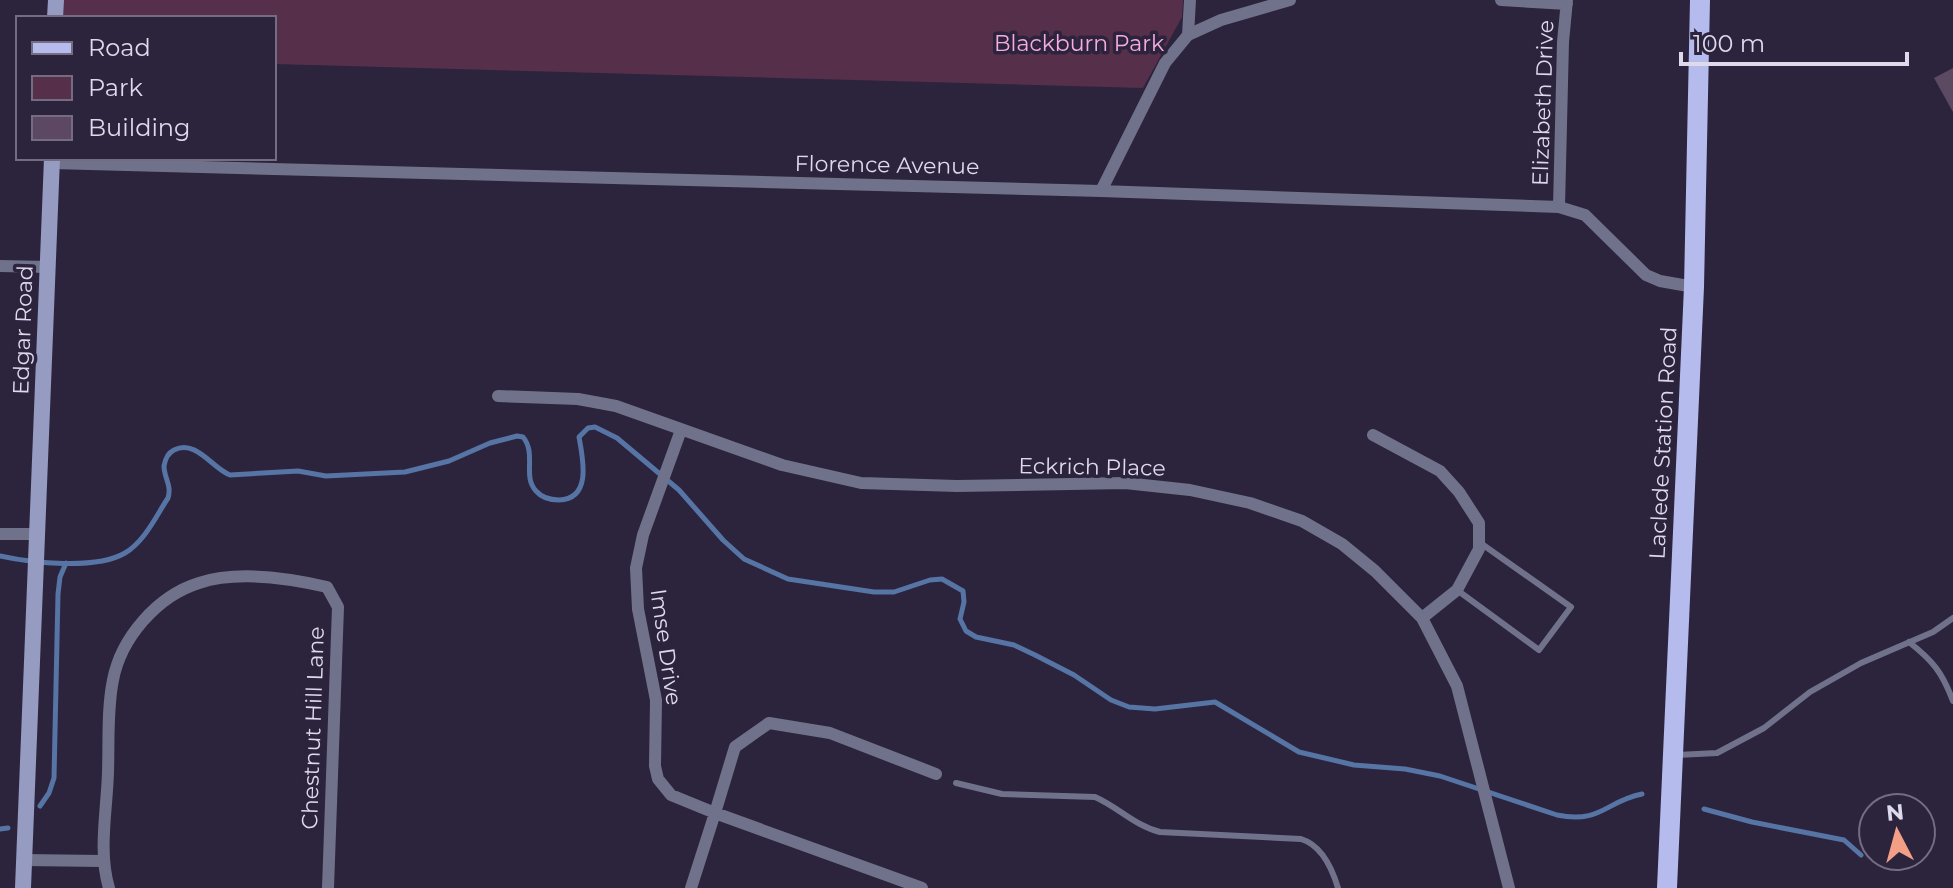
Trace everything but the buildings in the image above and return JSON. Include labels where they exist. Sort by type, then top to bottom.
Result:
[{"type":"main road","name":"Laclede Station Road","points":[[1667,888],[1694,287],[1700,0]]},
{"type":"street","points":[[1188,35],[1190,0]]},
{"type":"street","points":[[1101,191],[1165,63],[1188,35],[1221,20],[1290,0]]},
{"type":"street","points":[[1501,0],[1567,2]]},
{"type":"street","name":"Elizabeth Drive","points":[[1559,207],[1563,42],[1567,2]]},
{"type":"street","name":"Florence Avenue","points":[[52,161],[1559,207],[1585,215],[1646,275],[1660,281],[1694,287]]},
{"type":"street","name":"Edgar Road","points":[[23,888],[52,161]]},
{"type":"street","points":[[0,266],[48,267]]},
{"type":"street","name":"Eckrich Place","points":[[498,396],[578,399],[616,406],[782,465],[861,483],[943,486],[1125,483],[1190,490],[1250,503],[1302,521],[1342,544],[1375,571],[1422,618],[1457,686],[1509,888]]},
{"type":"street","name":"Imse Drive","points":[[681,430],[643,535],[636,568],[638,609],[656,700],[655,766],[658,779],[671,795],[922,888]]},
{"type":"street","points":[[1373,435],[1440,471],[1459,492],[1479,523],[1479,549],[1457,590],[1422,618]]},
{"type":"street","points":[[0,534],[37,534]]},
{"type":"street","name":"Chestnut Hill Lane","points":[[109,888],[102,861],[113,680],[123,651],[139,624],[178,593],[199,583],[261,577],[327,587],[338,607],[328,888]]},
{"type":"street","points":[[691,888],[735,747],[769,723],[830,733],[936,774]]},
{"type":"street","points":[[24,860],[102,861]]},
{"type":"lane","points":[[1457,590],[1539,650],[1571,607],[1479,542]]},
{"type":"lane","points":[[1673,755],[1717,753],[1764,728],[1810,692],[1848,670],[1933,632],[1953,618]]},
{"type":"lane","points":[[1909,642],[1928,657],[1943,675],[1953,701]]},
{"type":"lane","points":[[956,783],[1002,794],[1095,797],[1110,803],[1146,828],[1160,832],[1301,839],[1316,847],[1328,863],[1338,888]]},
{"type":"green space","name":"Blackburn Park","points":[[61,0],[1183,0],[1182,17],[1143,88],[276,64],[276,16],[61,16]]},
{"type":"waterway","points":[[0,556],[46,563],[81,563],[98,562],[125,553],[144,535],[168,498],[164,464],[170,453],[182,448],[197,451],[230,475],[298,471],[326,476],[405,472],[449,461],[490,443],[517,436],[523,437],[529,450],[532,485],[544,497],[559,500],[577,493],[581,485],[583,466],[579,437],[588,428],[595,427],[617,438],[679,490],[744,559],[788,579],[874,592],[894,592],[942,579],[963,591],[960,619],[966,631],[976,637],[1014,645],[1129,707],[1155,709],[1215,702],[1299,752],[1354,765],[1405,769],[1440,776],[1557,815],[1572,817],[1594,814],[1642,794]]},
{"type":"waterway","points":[[40,806],[54,778],[58,594],[66,563]]},
{"type":"waterway","points":[[1704,809],[1844,840],[1857,851]]},
{"type":"waterway","points":[[0,829],[8,828]]}]
